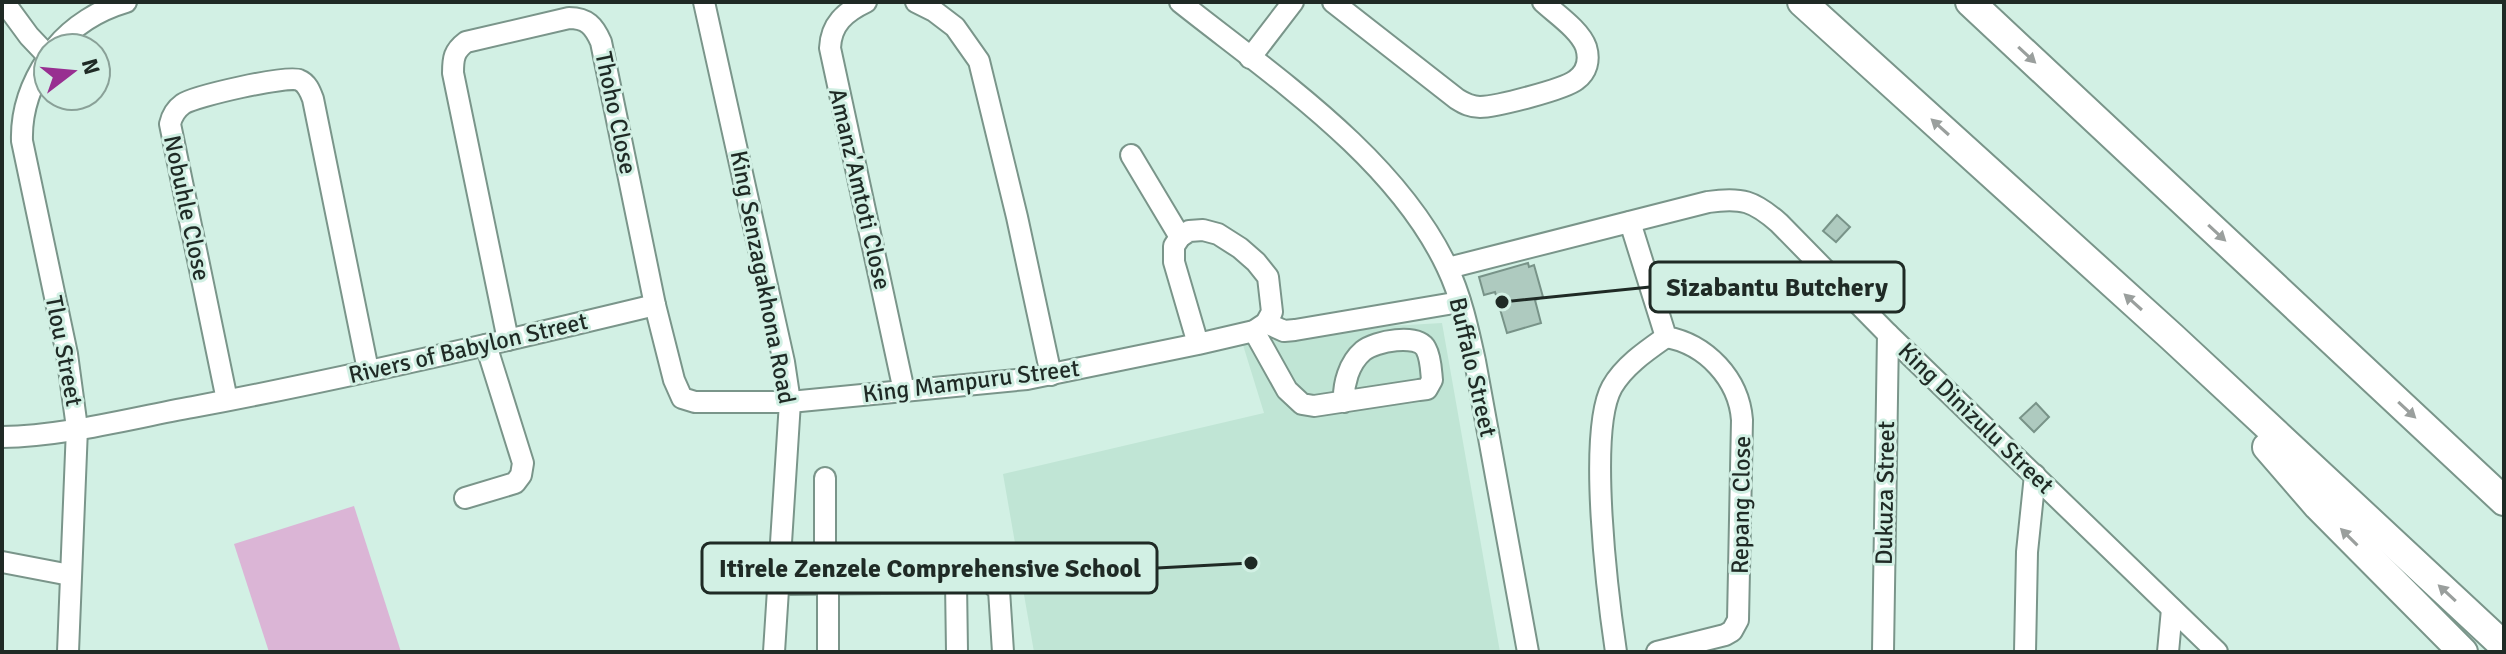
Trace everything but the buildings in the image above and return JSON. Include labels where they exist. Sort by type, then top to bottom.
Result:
[{"type":"highway","points":[[1802,2],[2172,337],[2504,646]]},
{"type":"highway","points":[[1970,2],[2504,501]]},
{"type":"highway","points":[[2172,337],[2318,506],[2463,652]]},
{"type":"street","points":[[4,2],[32,39]]},
{"type":"street","points":[[71,32],[126,2]]},
{"type":"street","name":"King Senzagakhona Road","points":[[704,2],[784,362],[790,402],[774,652]]},
{"type":"street","name":"Amanz'Amtoti Close","points":[[866,2],[844,14],[836,24],[831,34],[830,48],[904,391]]},
{"type":"street","points":[[916,2],[955,27],[979,61],[1051,375]]},
{"type":"street","name":"Buffalo Street","points":[[1180,2],[1344,135],[1375,166],[1421,222],[1448,268],[1475,361],[1528,652]]},
{"type":"street","points":[[1250,58],[1293,2]]},
{"type":"street","points":[[1333,2],[1457,99],[1468,106],[1480,107],[1494,106],[1568,85],[1587,66],[1585,44],[1543,2]]},
{"type":"street","name":"Thoho Close","points":[[508,340],[453,73],[453,58],[458,48],[479,37],[569,18],[580,18],[591,23],[597,32],[606,61],[655,305]]},
{"type":"street","name":"Nobuhle Close","points":[[227,400],[170,124],[172,114],[190,100],[281,79],[300,80],[308,86],[313,99],[368,370]]},
{"type":"street","name":"Tlou Street","points":[[32,88],[22,124],[22,141],[67,354],[77,428],[68,652]]},
{"type":"street","points":[[1131,155],[1180,237]]},
{"type":"street","name":"King Dinizulu Street","points":[[1448,268],[1708,202],[1749,201],[1779,223],[1888,334],[2217,652]]},
{"type":"street","points":[[1616,652],[1605,569],[1601,493],[1604,410],[1613,385],[1622,373],[1666,337],[1630,222]]},
{"type":"street","points":[[1198,344],[1174,262],[1174,246],[1189,231],[1203,230],[1218,234],[1256,262],[1268,277],[1272,312],[1260,327],[1287,390],[1302,404],[1314,406],[1344,402]]},
{"type":"street","name":"King Mampuru Street","points":[[790,402],[1051,375],[1198,344],[1260,327],[1295,330],[1460,302]]},
{"type":"street","points":[[655,305],[674,380],[682,398],[695,402],[790,402]]},
{"type":"street","name":"Rivers of Babylon Street","points":[[2,437],[77,428],[227,400],[486,345],[655,305]]},
{"type":"street","name":"Dukuza Street","points":[[1883,652],[1888,334]]},
{"type":"street","name":"Repang Close","points":[[1657,652],[1725,635],[1736,625],[1740,611],[1742,420],[1739,396],[1732,383],[1700,350],[1681,340],[1666,337]]},
{"type":"street","points":[[465,498],[515,483],[521,475],[523,463],[486,345]]},
{"type":"street","points":[[2025,652],[2027,552],[2035,475]]},
{"type":"street","points":[[825,478],[825,555]]},
{"type":"street","points":[[781,555],[993,560]]},
{"type":"street","points":[[2,562],[70,575]]},
{"type":"street","points":[[956,582],[957,652]]},
{"type":"street","points":[[779,584],[989,582],[999,590],[1003,652]]},
{"type":"street","points":[[828,583],[828,652]]},
{"type":"street","points":[[2168,652],[2172,609]]},
{"type":"shaded area","points":[[1442,323],[1500,652],[1034,652],[1003,474],[1264,413],[1243,345],[1338,329]]},
{"type":"shaded area","points":[[354,506],[401,652],[269,652],[234,544]]},
{"type":"place","name":"Sizabantu Butchery","points":[[1502,302]]},
{"type":"place","name":"Itirele Zenzele Comprehensive School","points":[[1251,563]]}]
